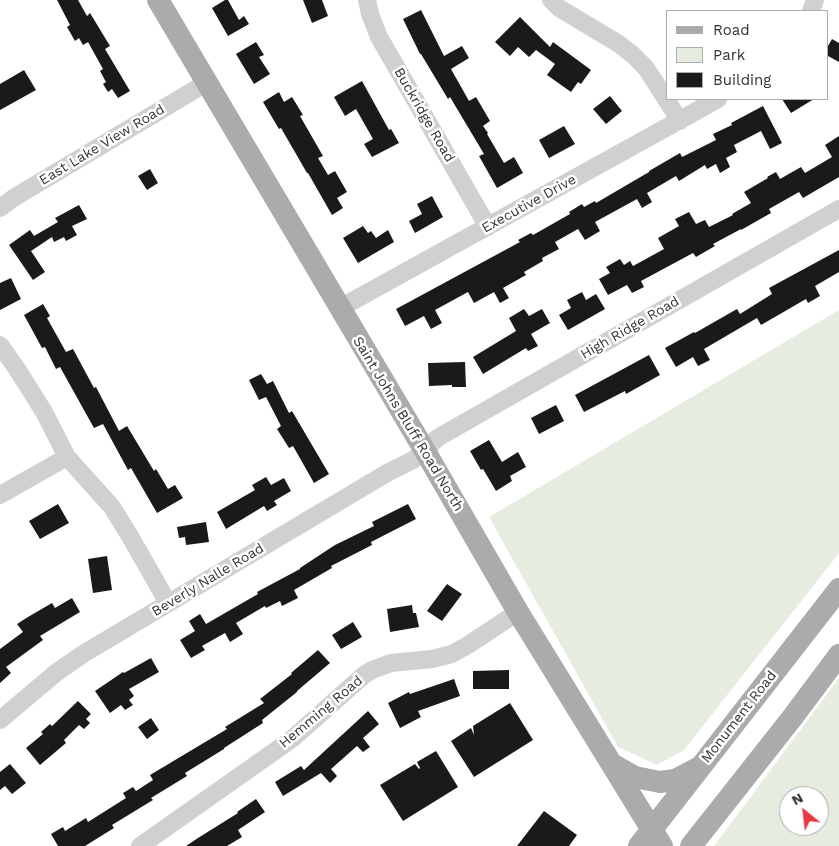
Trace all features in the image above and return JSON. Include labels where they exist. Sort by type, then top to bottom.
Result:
[{"type":"main road","name":"Saint Johns Bluff Road North","points":[[158,0],[518,612],[611,763],[651,841]]},
{"type":"main road","name":"Monument Road","points":[[651,841],[701,767],[839,588]]},
{"type":"main road","points":[[691,846],[839,655]]},
{"type":"main road","points":[[611,763],[635,777],[660,782],[675,780],[701,767]]},
{"type":"street","name":"Buckridge Road","points":[[367,0],[379,37],[488,227]]},
{"type":"street","points":[[551,0],[559,8],[619,44],[633,55],[646,68],[666,99]]},
{"type":"street","name":"East Lake View Road","points":[[0,208],[15,197],[206,83]]},
{"type":"street","points":[[667,100],[680,121]]},
{"type":"street","name":"Executive Drive","points":[[340,308],[716,100]]},
{"type":"street","name":"High Ridge Road","points":[[424,451],[439,437],[839,209]]},
{"type":"street","points":[[0,346],[44,412],[67,457],[112,507],[168,603]]},
{"type":"street","name":"Beverly Nalle Road","points":[[0,720],[57,672],[83,654],[413,460],[424,451]]},
{"type":"street","points":[[0,495],[67,457]]},
{"type":"street","name":"Hemming Road","points":[[140,846],[292,739],[372,670],[391,663],[432,659],[452,654],[518,612]]},
{"type":"green space","points":[[839,310],[839,553],[684,750],[657,765],[618,747],[489,517]]},
{"type":"green space","points":[[839,678],[839,846],[714,846]]},
{"type":"building","points":[[57,0],[78,0],[87,16],[90,13],[110,46],[105,49],[130,91],[118,98],[112,89],[108,92],[103,84],[106,82],[100,71],[103,69],[88,42],[83,45],[79,38],[75,41],[67,27],[70,25]]},
{"type":"building","points":[[228,0],[239,20],[244,16],[249,24],[228,36],[212,8]]},
{"type":"building","points":[[303,0],[322,0],[328,16],[312,23]]},
{"type":"building","points":[[421,10],[444,56],[462,46],[469,58],[451,69],[469,101],[476,97],[490,121],[483,126],[504,163],[514,157],[523,173],[497,188],[479,156],[484,154],[450,97],[448,99],[420,54],[403,19]]},
{"type":"building","points":[[520,17],[550,47],[553,42],[591,70],[581,84],[578,82],[571,92],[547,75],[555,64],[536,50],[529,57],[518,47],[510,56],[495,42]]},
{"type":"building","points":[[832,39],[839,43],[839,62],[829,57],[829,44]]},
{"type":"building","points":[[256,42],[264,55],[259,57],[270,74],[254,84],[236,54]]},
{"type":"building","points":[[24,70],[36,90],[0,110],[0,84]]},
{"type":"building","points":[[362,81],[389,130],[391,129],[399,143],[372,157],[364,144],[373,139],[356,109],[345,116],[334,97]]},
{"type":"building","points":[[279,92],[284,102],[292,97],[303,115],[300,116],[323,156],[318,158],[328,175],[335,171],[347,192],[337,198],[343,208],[332,215],[281,128],[279,129],[263,102]]},
{"type":"building","points":[[610,96],[622,111],[606,124],[593,109]]},
{"type":"building","points":[[783,100],[812,100],[791,113]]},
{"type":"building","points":[[763,106],[782,143],[770,149],[761,131],[734,145],[737,152],[726,158],[730,167],[720,173],[716,164],[707,169],[705,165],[679,181],[676,176],[647,193],[652,202],[642,208],[637,199],[595,222],[600,231],[585,240],[578,229],[555,242],[559,249],[542,258],[543,261],[524,272],[526,275],[503,288],[509,298],[500,303],[494,292],[474,303],[468,292],[435,310],[442,323],[431,329],[424,316],[405,326],[396,309],[520,242],[518,240],[531,233],[533,235],[570,214],[569,212],[582,204],[584,207],[595,201],[596,203],[680,153],[682,157],[716,140],[713,134]]},
{"type":"building","points":[[564,126],[575,144],[549,158],[539,140]]},
{"type":"building","points":[[839,136],[839,177],[803,198],[799,192],[769,209],[771,213],[713,244],[715,246],[696,257],[693,253],[641,281],[644,287],[632,293],[627,285],[608,295],[599,279],[610,273],[606,267],[620,259],[624,265],[630,261],[633,266],[664,249],[658,238],[679,226],[675,219],[689,212],[696,224],[705,220],[709,227],[733,215],[751,203],[744,192],[767,177],[776,172],[780,179],[801,167],[805,173],[832,157],[825,145]]},
{"type":"building","points":[[150,169],[158,183],[147,190],[138,176]]},
{"type":"building","points":[[432,196],[443,217],[415,233],[409,221],[422,214],[417,204]]},
{"type":"building","points":[[79,205],[87,219],[72,226],[77,235],[66,241],[64,237],[54,242],[52,237],[31,251],[45,272],[33,280],[9,245],[30,230],[34,236],[58,222],[55,218]]},
{"type":"building","points":[[363,226],[368,233],[371,231],[376,238],[388,230],[394,242],[358,263],[343,238]]},
{"type":"building","points":[[839,250],[839,272],[815,286],[820,296],[808,303],[806,299],[761,325],[757,318],[704,349],[710,360],[698,366],[693,357],[676,367],[665,348],[737,309],[740,314],[772,294],[769,288]]},
{"type":"building","points":[[11,278],[21,299],[0,310],[0,283]]},
{"type":"building","points":[[582,292],[586,300],[596,294],[605,309],[568,330],[559,315],[571,308],[567,300]]},
{"type":"building","points":[[43,304],[50,316],[47,318],[66,352],[73,349],[119,431],[127,426],[154,471],[156,469],[168,489],[175,485],[183,498],[157,513],[131,468],[128,470],[103,424],[94,428],[60,367],[56,369],[45,347],[42,348],[24,315]]},
{"type":"building","points":[[524,309],[529,316],[542,309],[550,323],[531,334],[538,346],[528,351],[526,348],[483,374],[473,357],[516,331],[509,318]]},
{"type":"building","points":[[649,355],[660,375],[626,394],[625,391],[584,412],[575,395]]},
{"type":"building","points":[[465,362],[466,387],[452,387],[452,385],[429,386],[428,363]]},
{"type":"building","points":[[261,374],[267,384],[273,381],[289,413],[292,411],[329,474],[314,483],[293,446],[289,448],[277,429],[281,426],[266,397],[259,400],[249,380]]},
{"type":"building","points":[[556,405],[564,421],[539,434],[531,418]]},
{"type":"building","points":[[489,440],[502,462],[518,452],[526,467],[510,476],[512,481],[496,491],[470,451]]},
{"type":"building","points":[[266,477],[271,485],[284,478],[291,491],[274,501],[277,505],[267,511],[264,506],[226,529],[217,512],[255,490],[252,485]]},
{"type":"building","points":[[58,504],[69,523],[40,539],[29,521]]},
{"type":"building","points":[[408,504],[416,519],[371,542],[372,545],[331,566],[332,568],[294,590],[298,598],[282,606],[280,601],[266,608],[265,606],[236,623],[243,634],[230,642],[225,633],[202,646],[205,650],[191,658],[180,640],[195,631],[189,621],[200,614],[206,624],[258,594],[257,592],[300,569],[335,545],[374,526],[372,522]]},
{"type":"building","points":[[206,522],[209,542],[186,545],[185,537],[179,538],[177,527]]},
{"type":"building","points":[[107,556],[112,590],[93,593],[88,559]]},
{"type":"building","points":[[447,584],[462,594],[442,621],[427,611]]},
{"type":"building","points":[[72,598],[80,612],[40,636],[43,640],[6,667],[11,673],[0,683],[0,649],[23,632],[17,624],[52,603],[55,608]]},
{"type":"building","points":[[412,605],[419,627],[390,632],[387,609]]},
{"type":"building","points":[[353,622],[362,637],[341,649],[332,635]]},
{"type":"building","points":[[318,650],[330,663],[262,720],[263,723],[185,773],[187,776],[151,798],[153,800],[112,825],[114,828],[85,846],[58,846],[51,834],[63,827],[65,831],[86,818],[88,822],[126,798],[123,793],[133,787],[136,791],[153,780],[150,775],[227,729],[225,727],[264,703],[260,699],[292,674]]},
{"type":"building","points":[[151,658],[159,672],[129,689],[134,696],[129,700],[133,705],[125,710],[121,705],[110,713],[95,691],[123,672]]},
{"type":"building","points":[[509,670],[509,689],[473,689],[473,671]]},
{"type":"building","points":[[454,679],[460,696],[418,711],[421,717],[400,728],[388,703],[409,692],[410,694]]},
{"type":"building","points":[[78,701],[91,714],[86,719],[90,723],[84,729],[79,725],[64,740],[66,743],[40,765],[26,748],[43,734],[41,732],[50,724],[52,726]]},
{"type":"building","points":[[510,703],[533,740],[474,777],[451,741],[471,728],[474,735],[473,726]]},
{"type":"building","points":[[368,711],[379,724],[363,738],[370,747],[363,752],[357,746],[331,769],[337,776],[330,783],[321,773],[283,796],[275,782],[301,766],[304,770]]},
{"type":"building","points":[[151,718],[159,730],[147,739],[138,727]]},
{"type":"building","points":[[436,751],[458,787],[403,821],[380,785],[415,764],[419,769],[417,762]]},
{"type":"building","points":[[10,764],[26,783],[12,794],[5,786],[0,790],[0,772]]},
{"type":"building","points":[[256,799],[265,812],[238,830],[242,837],[227,846],[186,846],[238,813]]},
{"type":"building","points":[[544,811],[577,835],[569,846],[517,846]]}]
